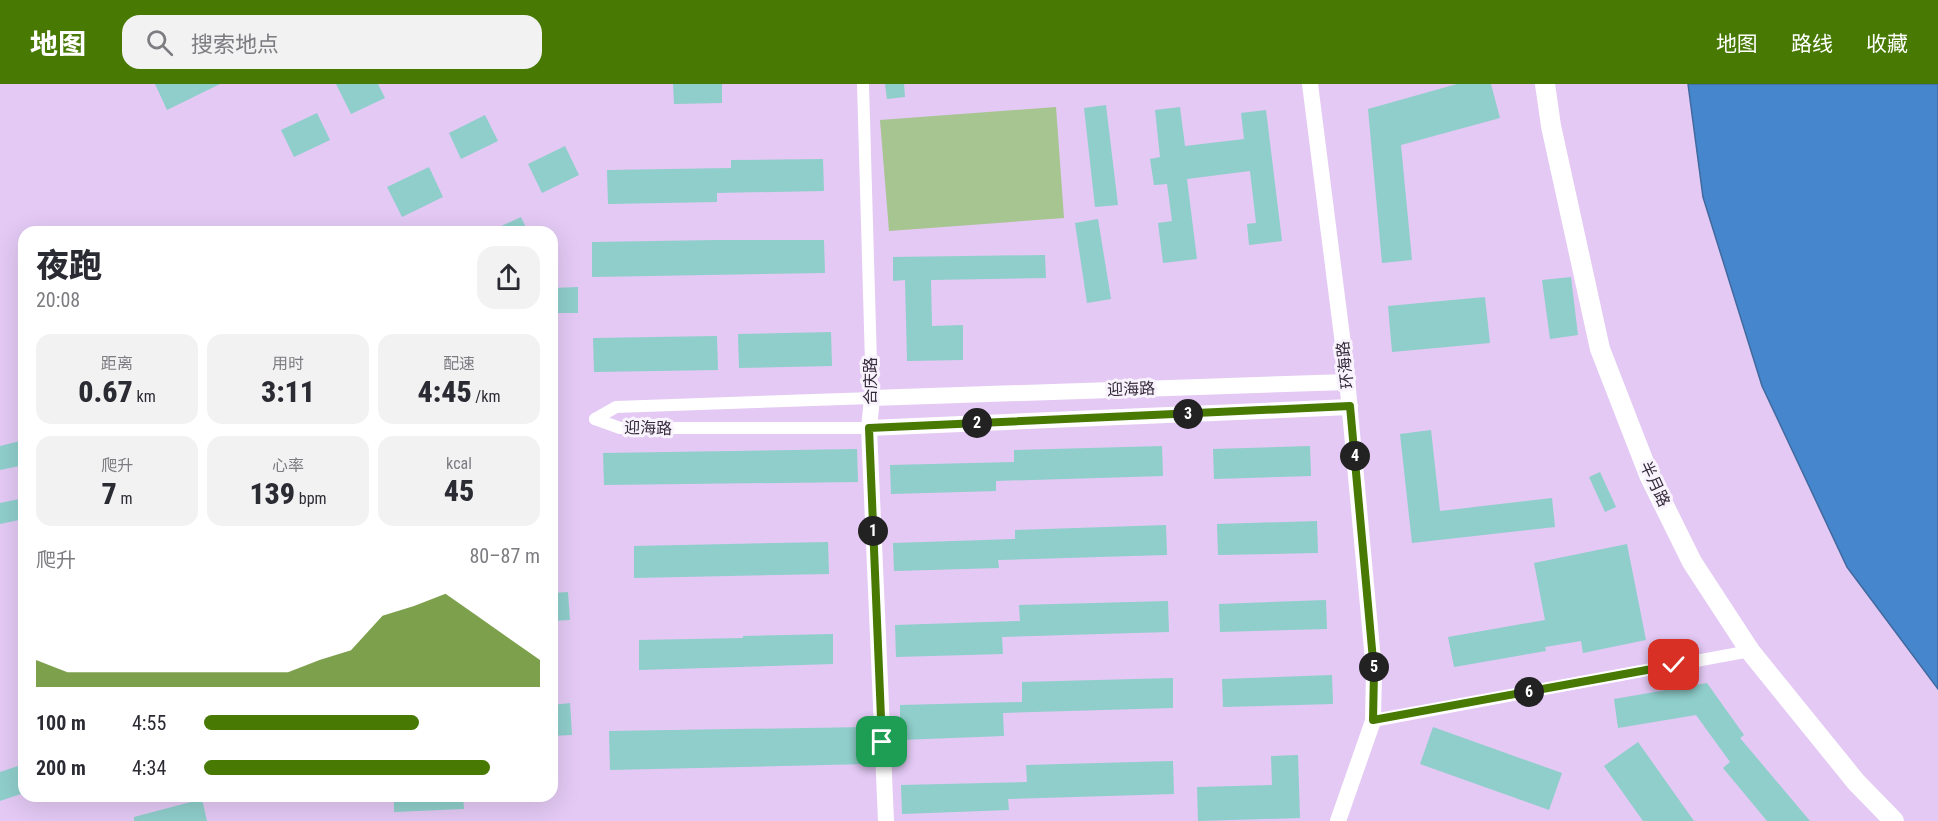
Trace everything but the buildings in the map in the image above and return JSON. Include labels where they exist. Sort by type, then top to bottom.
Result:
[{"type":"main road","name":"半月路","points":[[1545,84],[1551,126],[1600,349],[1654,485],[1692,562],[1750,651],[1856,782],[1894,821]]},
{"type":"street","name":"合庆路","points":[[863,84],[872,398],[869,428],[886,821]]},
{"type":"street","name":"环海路","points":[[1310,84],[1350,406],[1374,671],[1373,720],[1338,821]]},
{"type":"street","name":"迎海路","points":[[1347,382],[616,408],[595,418],[620,428],[869,428],[1350,406]]},
{"type":"street","points":[[1373,720],[1750,651]]},
{"type":"green space","points":[[1056,107],[1064,218],[889,231],[880,120]]},
{"type":"water","points":[[1688,84],[1938,84],[1938,689],[1847,567],[1762,386],[1703,197]]},
{"type":"route","points":[[882,742],[869,428],[1350,406],[1374,671],[1373,720],[1674,665]]}]
